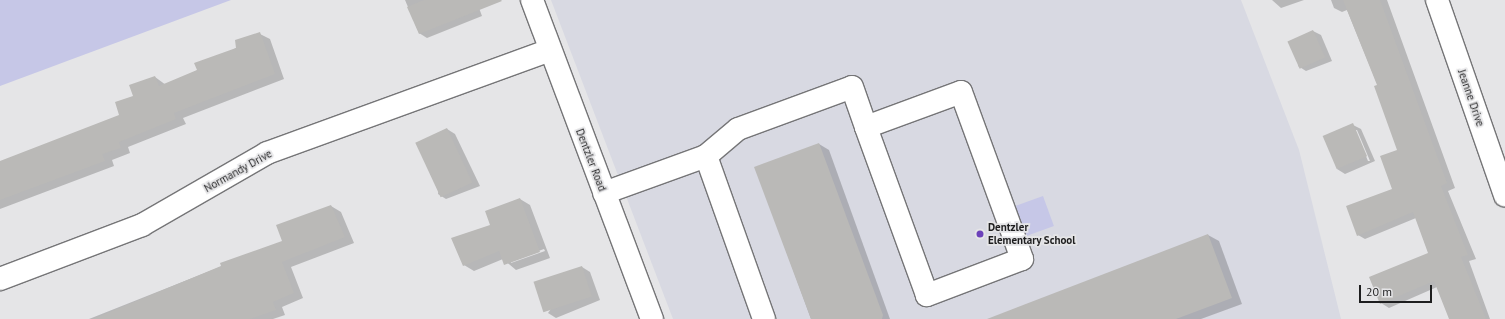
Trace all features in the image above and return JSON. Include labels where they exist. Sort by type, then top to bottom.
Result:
[{"type":"street","name":"Dentzler Road","points":[[532,0],[652,319]]},
{"type":"street","name":"Jeanne Drive","points":[[1437,0],[1505,195]]},
{"type":"street","name":"Normandy Drive","points":[[0,278],[142,225],[267,153],[550,50]]},
{"type":"street","points":[[604,193],[706,156],[738,129],[852,87],[866,127],[927,295],[1022,259],[960,92],[866,127]]},
{"type":"street","points":[[706,156],[764,319]]},
{"type":"shaded area","points":[[0,0],[231,0],[0,86]]},
{"type":"shaded area","name":"Dentzler Elementary School","points":[[551,0],[1241,0],[1299,150],[1341,319],[673,319]]},
{"type":"shaded area","points":[[1043,196],[1054,226],[1023,237],[1012,207]]},
{"type":"building","points":[[424,0],[502,1],[419,34],[407,7]]},
{"type":"building","points":[[1343,0],[1380,0],[1447,183],[1441,186],[1468,255],[1461,257],[1486,319],[1449,319],[1434,281],[1380,304],[1369,277],[1428,253],[1413,212],[1357,236],[1346,206],[1392,189],[1380,156],[1397,150],[1374,86],[1377,85]]},
{"type":"building","points":[[1313,30],[1325,57],[1300,69],[1287,41]]},
{"type":"building","points":[[260,32],[275,74],[174,113],[176,119],[119,142],[121,148],[102,154],[105,161],[0,200],[0,161],[119,115],[115,102],[133,96],[129,85],[155,76],[159,86],[197,70],[194,63],[236,48],[235,40]]},
{"type":"building","points":[[1353,123],[1367,156],[1337,169],[1323,136]]},
{"type":"building","points":[[447,128],[472,182],[441,197],[415,143]]},
{"type":"building","points":[[819,143],[883,315],[882,319],[811,319],[754,167]]},
{"type":"building","points":[[520,198],[540,252],[504,265],[499,251],[463,266],[451,238],[490,225],[485,211]]},
{"type":"building","points":[[331,205],[345,237],[282,262],[294,293],[273,302],[276,310],[250,319],[93,319],[221,266],[220,263],[282,241],[276,225]]},
{"type":"building","points":[[1208,234],[1232,298],[1176,319],[987,319]]},
{"type":"building","points":[[582,266],[592,296],[543,312],[533,282]]},
{"type":"place","name":"Dentzler Elementary School","points":[[980,234]]}]
